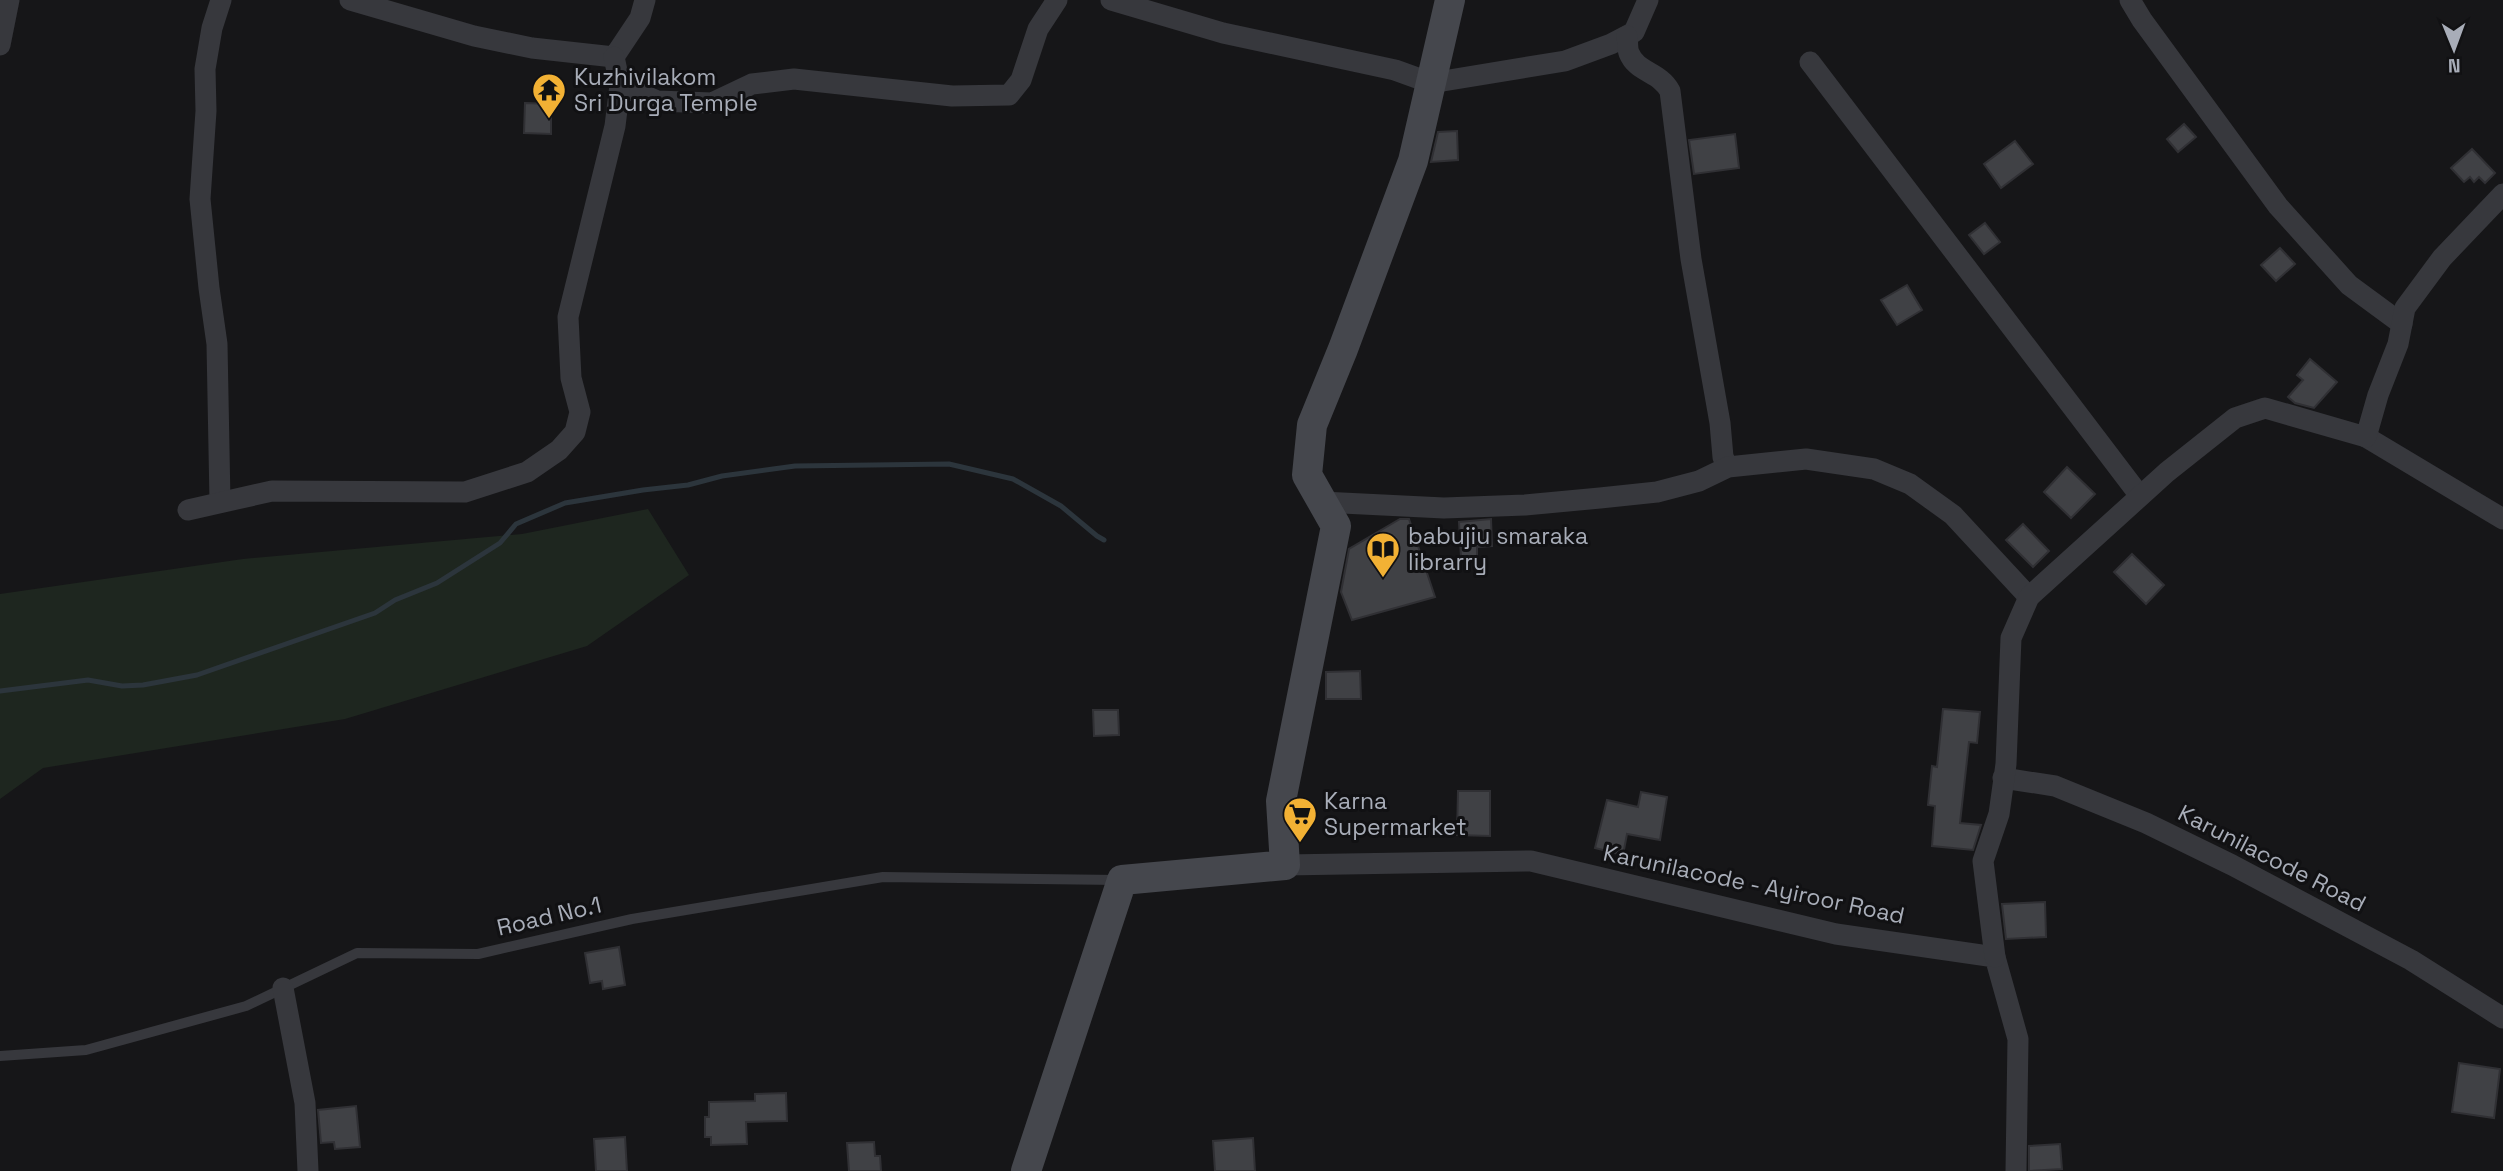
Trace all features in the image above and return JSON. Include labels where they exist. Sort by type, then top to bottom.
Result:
[{"type":"main road","points":[[1026,1171],[1122,880],[1285,865],[1281,801],[1336,526],[1307,475],[1312,425],[1413,162],[1450,0]]},
{"type":"street","points":[[0,45],[9,0]]},
{"type":"street","points":[[220,502],[218,344],[200,199],[206,111],[205,69],[212,28],[221,0]]},
{"type":"street","points":[[351,0],[474,36],[532,48],[614,57]]},
{"type":"street","points":[[188,510],[272,491],[465,492],[527,472],[559,450],[575,432],[580,412],[570,378],[568,317],[615,126],[620,85],[614,57],[640,18],[645,0]]},
{"type":"street","points":[[620,85],[657,101],[712,103],[752,84],[794,79],[952,96],[1009,95],[1021,80],[1038,29],[1057,0]]},
{"type":"street","points":[[1111,0],[1223,33],[1395,70],[1431,83],[1565,61],[1633,32],[1647,0]]},
{"type":"street","points":[[2130,0],[2278,206],[2349,285],[2402,324]]},
{"type":"street","points":[[1627,36],[1629,53],[1635,61],[1642,69],[1663,79],[1670,90],[1691,259],[1720,423],[1723,457],[1728,467]]},
{"type":"street","points":[[1810,62],[2140,496]]},
{"type":"street","points":[[2366,437],[2378,395],[2398,344],[2405,308],[2442,258],[2503,194]]},
{"type":"street","points":[[2016,1171],[2018,1039],[1995,957],[1983,861],[1999,814],[2011,638],[2029,597],[2140,496],[2235,418],[2265,408],[2366,437],[2503,519]]},
{"type":"street","points":[[1322,502],[1444,508],[1525,505],[1657,492],[1699,481],[1728,467],[1806,459],[1874,469],[1910,484],[1952,515],[2029,597]]},
{"type":"street","name":"Karunilacode Road","points":[[2003,778],[2055,786],[2146,823],[2411,960],[2503,1018]]},
{"type":"street","name":"Karunilacode - Ayiroor Road","points":[[1285,865],[1531,861],[1836,933],[1995,957]]},
{"type":"street","points":[[283,988],[306,1103],[308,1171]]},
{"type":"lane","name":"Road No.1","points":[[0,1056],[86,1050],[246,1006],[357,953],[478,954],[632,919],[883,877],[1122,880]]},
{"type":"shaded area","points":[[648,509],[689,575],[587,646],[345,719],[43,768],[0,799],[0,594],[243,559],[522,534]]},
{"type":"building","points":[[525,103],[551,104],[551,134],[524,133]]},
{"type":"building","points":[[2184,124],[2196,137],[2178,152],[2167,139]]},
{"type":"building","points":[[1457,131],[1458,160],[1431,162],[1438,132]]},
{"type":"building","points":[[1735,134],[1739,168],[1694,174],[1689,140]]},
{"type":"building","points":[[2015,141],[2033,164],[2001,188],[1984,164]]},
{"type":"building","points":[[2472,149],[2495,173],[2485,183],[2479,177],[2474,182],[2470,177],[2464,182],[2451,168]]},
{"type":"building","points":[[1985,223],[2000,242],[1984,254],[1969,235]]},
{"type":"building","points":[[2280,248],[2295,264],[2276,281],[2261,265]]},
{"type":"building","points":[[1907,285],[1922,310],[1897,325],[1881,300]]},
{"type":"building","points":[[2310,359],[2337,382],[2314,408],[2295,403],[2288,397],[2303,380],[2297,375]]},
{"type":"building","points":[[2067,467],[2095,494],[2071,518],[2044,492]]},
{"type":"building","name":"babujiu smaraka librarry","points":[[1400,519],[1409,519],[1435,597],[1352,620],[1341,592],[1349,549]]},
{"type":"building","points":[[1491,519],[1492,546],[1477,547],[1477,556],[1461,557],[1459,522]]},
{"type":"building","points":[[2023,524],[2049,551],[2033,567],[2006,540]]},
{"type":"building","points":[[2132,554],[2164,585],[2146,604],[2114,572]]},
{"type":"building","points":[[1360,671],[1361,699],[1326,699],[1326,672]]},
{"type":"building","points":[[1943,709],[1980,712],[1977,743],[1969,742],[1960,823],[1981,825],[1973,850],[1932,846],[1935,806],[1928,805],[1932,766],[1937,767]]},
{"type":"building","points":[[1093,710],[1118,710],[1119,735],[1094,736]]},
{"type":"building","points":[[1458,791],[1490,791],[1490,836],[1457,835]]},
{"type":"building","points":[[1641,792],[1667,797],[1660,840],[1627,834],[1623,855],[1595,848],[1607,800],[1638,807]]},
{"type":"building","points":[[2045,902],[2046,937],[2006,939],[2002,904]]},
{"type":"building","points":[[619,947],[625,985],[603,989],[602,981],[590,983],[585,953]]},
{"type":"building","points":[[2459,1063],[2500,1069],[2494,1118],[2452,1112]]},
{"type":"building","points":[[786,1093],[787,1121],[746,1122],[747,1144],[711,1145],[711,1137],[705,1137],[705,1117],[709,1117],[709,1102],[755,1101],[755,1094]]},
{"type":"building","points":[[356,1106],[360,1147],[335,1149],[334,1142],[321,1143],[318,1110]]},
{"type":"building","points":[[625,1137],[627,1171],[596,1171],[594,1139]]},
{"type":"building","points":[[1253,1138],[1255,1171],[1215,1171],[1213,1141]]},
{"type":"building","points":[[874,1142],[875,1156],[880,1156],[881,1171],[849,1171],[847,1143]]},
{"type":"building","points":[[2060,1144],[2062,1169],[2029,1171],[2029,1146]]},
{"type":"waterway","points":[[0,691],[88,680],[122,686],[143,685],[197,675],[375,613],[395,600],[437,583],[500,543],[516,524],[565,503],[795,466],[949,464],[1013,479],[1061,506],[1104,540]]},
{"type":"place","name":"Kuzhivilakom Sri Durga Temple","points":[[549,120]]},
{"type":"place","name":"babujiu smaraka librarry","points":[[1383,579]]},
{"type":"place","name":"Karna Supermarket","points":[[1300,844]]}]
